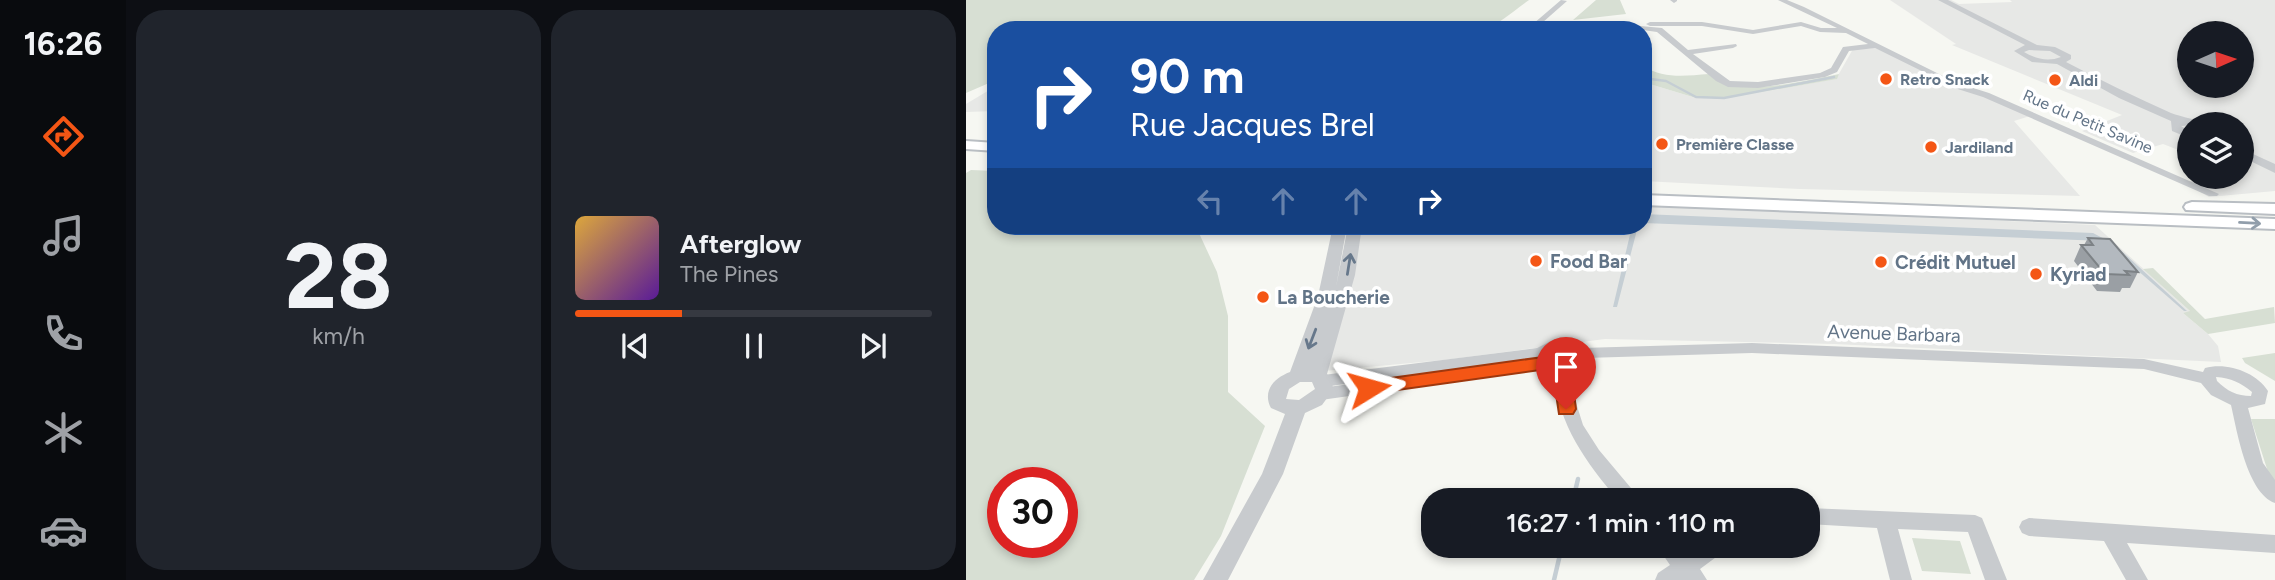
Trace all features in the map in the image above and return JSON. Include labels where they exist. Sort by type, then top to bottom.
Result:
[{"type":"main road","points":[[966,145],[987,146]]},
{"type":"main road","points":[[966,157],[987,158]]},
{"type":"main road","points":[[1652,187],[2029,203],[2275,209]]},
{"type":"main road","points":[[1652,200],[2275,224]]},
{"type":"street","name":"Rue du Petit Savine","points":[[1781,0],[1828,20],[1937,77],[1986,94],[2213,194]]},
{"type":"street","points":[[1940,0],[2035,47]]},
{"type":"street","points":[[1940,0],[2025,47],[2061,52],[2068,57],[2059,62]]},
{"type":"street","points":[[1540,21],[1564,1]]},
{"type":"street","points":[[1652,23],[1690,24],[1754,32],[1801,24],[1820,30],[1847,31]]},
{"type":"street","points":[[1652,30],[1659,30],[1719,79],[1734,85],[1758,85],[1811,77],[1834,70],[1846,49],[1876,46]]},
{"type":"street","points":[[1688,52],[1733,46]]},
{"type":"street","points":[[2025,47],[2018,51],[2024,56],[2059,62],[2177,121]]},
{"type":"street","points":[[2254,159],[2275,169]]},
{"type":"street","points":[[1315,382],[1326,296],[1338,235]]},
{"type":"street","points":[[1354,235],[1347,275],[1315,382],[1310,403],[1297,407],[1282,406],[1276,398],[1284,383],[1315,382],[1542,358]]},
{"type":"street","points":[[1561,344],[1572,346],[1578,353],[1573,365],[1562,369],[1551,368],[1542,358],[1549,346],[1561,344]]},
{"type":"street","name":"Avenue Barbara","points":[[1578,353],[1752,348],[2144,364],[2207,379]]},
{"type":"street","points":[[1562,369],[1566,409],[1575,431],[1588,452],[1619,488]]},
{"type":"street","points":[[2217,370],[2233,373],[2250,381],[2267,394],[2259,400],[2238,401],[2221,394],[2207,379],[2211,372],[2217,370]]},
{"type":"street","points":[[2238,401],[2253,465],[2275,495]]},
{"type":"street","points":[[1215,580],[1254,510],[1292,427],[1297,407]]},
{"type":"street","points":[[1820,516],[1975,524],[1996,580]]},
{"type":"street","points":[[1885,519],[1901,580]]},
{"type":"street","points":[[2029,527],[2275,544]]},
{"type":"street","points":[[2110,532],[2137,580]]},
{"type":"street","points":[[1677,558],[1690,573]]},
{"type":"street","points":[[1666,580],[1690,573],[1704,558]]},
{"type":"shaded area","points":[[966,0],[1529,0],[1500,21],[987,21],[987,84],[966,93]]},
{"type":"shaded area","points":[[1596,0],[1620,0],[1626,14],[1573,20]]},
{"type":"shaded area","points":[[1890,0],[1951,0],[1959,4],[2012,2],[2010,0],[2275,0],[2275,191],[2209,197],[2195,189],[2254,189],[2254,112],[2177,112],[2177,149],[2163,144],[2133,153],[2082,131],[2122,115],[1952,45],[1956,44]]},
{"type":"shaded area","points":[[1875,48],[2036,114],[2014,121],[2080,196],[1800,189],[1652,181],[1652,85],[1696,98],[1727,98],[1836,79],[1853,49]]},
{"type":"shaded area","points":[[1652,70],[1667,75],[1709,74],[1719,82],[1751,87],[1839,74],[1837,79],[1727,98],[1696,98],[1652,85]]},
{"type":"shaded area","points":[[987,91],[987,111],[966,112],[966,104]]},
{"type":"shaded area","points":[[971,170],[987,171],[987,235],[1200,235],[1217,272],[1228,316],[1228,392],[1265,426],[1221,536],[1194,580],[966,580],[966,173]]},
{"type":"shaded area","points":[[1652,204],[2095,225],[2191,312],[2183,313],[2218,346],[2221,362],[1834,344],[1605,339],[1444,360],[1313,372],[1350,279],[1354,235],[1652,235]]},
{"type":"shaded area","points":[[1652,214],[2093,233],[2114,244],[2187,311],[2104,241],[1652,223]]},
{"type":"shaded area","points":[[1630,235],[1636,235],[1617,307],[1613,307]]},
{"type":"shaded area","points":[[2153,268],[2205,319],[2274,307],[2275,323],[2208,334],[2183,313],[2190,311],[2143,269]]},
{"type":"shaded area","points":[[2275,353],[2275,381],[2245,363],[2242,358]]},
{"type":"shaded area","points":[[2251,419],[2275,419],[2275,482],[2269,475]]},
{"type":"shaded area","points":[[1912,538],[1960,541],[1971,574],[1922,571]]},
{"type":"building","points":[[2088,238],[2110,239],[2138,272],[2125,271],[2129,275],[2105,274],[2081,245],[2093,245]]},
{"type":"waterway","points":[[1652,79],[1666,81],[1696,97],[1724,98],[1834,77]]},
{"type":"waterway","points":[[1576,488],[1578,479]]},
{"type":"waterway","points":[[1554,580],[1559,558]]},
{"type":"place","name":"Retro Snack","points":[[1886,79]]},
{"type":"place","name":"Aldi","points":[[2055,80]]},
{"type":"place","name":"Première Classe","points":[[1662,144]]},
{"type":"place","name":"Jardiland","points":[[1931,147]]},
{"type":"place","name":"Food Bar","points":[[1536,261]]},
{"type":"place","name":"Crédit Mutuel","points":[[1881,262]]},
{"type":"place","name":"Kyriad","points":[[2036,274]]},
{"type":"place","name":"La Boucherie","points":[[1263,297]]},
{"type":"route","points":[[1369,388],[1543,363],[1551,368],[1562,369],[1566,409]]}]
